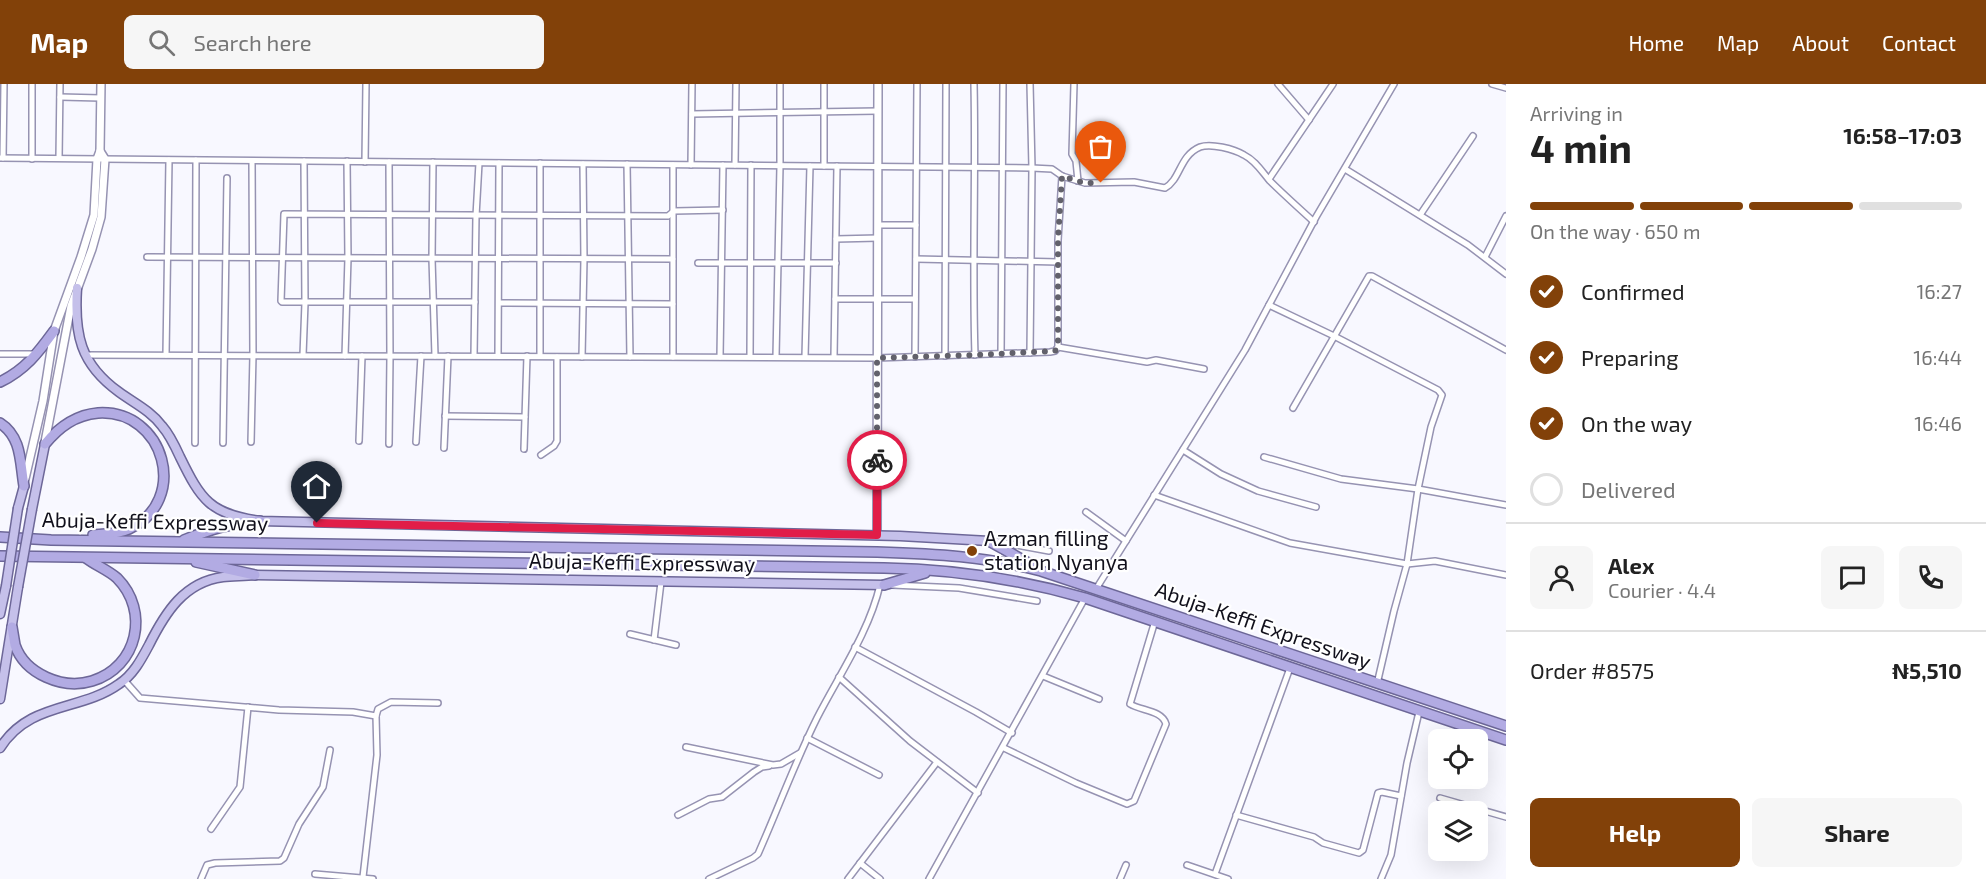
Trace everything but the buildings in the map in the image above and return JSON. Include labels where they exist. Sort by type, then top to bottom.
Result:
[{"type":"highway","points":[[0,382],[23,369],[38,354],[54,331]]},
{"type":"highway","points":[[45,444],[62,426],[88,414],[119,414],[139,424],[154,440],[160,450],[164,472],[158,500],[148,515],[137,525],[112,533],[51,540]]},
{"type":"highway","points":[[0,423],[8,429],[18,446],[24,486]]},
{"type":"highway","points":[[180,541],[220,526],[260,521]]},
{"type":"highway","name":"Abuja-Keffi Expressway","points":[[0,537],[51,540],[933,554],[993,560],[1041,571],[1506,726]]},
{"type":"highway","points":[[989,541],[1041,571]]},
{"type":"highway","name":"Abuja-Keffi Expressway","points":[[0,556],[940,570],[1007,579],[1085,598],[1506,740]]},
{"type":"highway","points":[[12,627],[15,645],[25,661],[42,675],[55,681],[67,684],[92,681],[118,664],[131,648],[135,637],[134,603],[115,576],[86,558]]},
{"type":"highway","points":[[185,559],[255,575]]},
{"type":"highway","points":[[882,585],[940,570]]},
{"type":"main road","name":"Abuja-Keffi Expressway","points":[[77,288],[78,336],[91,364],[106,381],[152,416],[167,431],[194,485],[217,510],[228,515],[260,521],[877,535],[989,541]]},
{"type":"main road","points":[[0,699],[45,444]]},
{"type":"main road","points":[[0,614],[18,508],[24,486]]},
{"type":"main road","name":"Abuja-Keffi Expressway","points":[[124,680],[134,670],[170,608],[180,596],[206,581],[222,577],[255,575],[882,585]]},
{"type":"main road","points":[[0,748],[10,735],[30,719],[57,707],[99,695],[124,680]]},
{"type":"street","points":[[4,84],[2,158],[1032,168],[1052,169],[1062,176],[1084,183],[1134,182],[1165,188],[1171,183],[1186,155],[1202,146],[1220,147],[1244,155],[1314,222]]},
{"type":"street","points":[[32,84],[33,159]]},
{"type":"street","points":[[59,158],[60,84]]},
{"type":"street","points":[[45,444],[67,321],[92,249],[100,217],[101,84]]},
{"type":"street","points":[[365,162],[366,84]]},
{"type":"street","points":[[691,165],[692,84]]},
{"type":"street","points":[[735,84],[735,165]]},
{"type":"street","points":[[776,357],[780,84]]},
{"type":"street","points":[[824,84],[824,166]]},
{"type":"street","points":[[877,535],[878,84]]},
{"type":"street","points":[[915,357],[917,84]]},
{"type":"street","points":[[945,356],[946,84]]},
{"type":"street","points":[[974,84],[975,355]]},
{"type":"street","points":[[1001,354],[1003,84]]},
{"type":"street","points":[[1030,84],[1032,168],[1030,353]]},
{"type":"street","points":[[1074,84],[1072,154],[1076,161],[1078,181]]},
{"type":"street","points":[[1278,84],[1309,120]]},
{"type":"street","points":[[1269,179],[1333,84]]},
{"type":"street","points":[[1096,589],[1245,350],[1314,222],[1394,84]]},
{"type":"street","points":[[1492,84],[1506,88]]},
{"type":"street","points":[[60,97],[101,98]]},
{"type":"street","points":[[692,114],[878,111]]},
{"type":"street","points":[[1420,215],[1473,136]]},
{"type":"street","points":[[24,486],[43,401],[54,331],[90,232],[101,159]]},
{"type":"street","points":[[166,355],[169,160]]},
{"type":"street","points":[[195,443],[196,160]]},
{"type":"street","points":[[251,441],[252,160]]},
{"type":"street","points":[[303,355],[304,161]]},
{"type":"street","points":[[345,356],[348,258],[347,161]]},
{"type":"street","points":[[389,162],[389,444]]},
{"type":"street","points":[[433,162],[432,259],[435,356]]},
{"type":"street","points":[[474,356],[479,163]]},
{"type":"street","points":[[498,356],[499,163]]},
{"type":"street","points":[[540,163],[540,356]]},
{"type":"street","points":[[582,357],[583,164]]},
{"type":"street","points":[[627,164],[630,357]]},
{"type":"street","points":[[673,165],[673,357]]},
{"type":"street","points":[[720,357],[723,165]]},
{"type":"street","points":[[750,357],[751,165]]},
{"type":"street","points":[[805,357],[810,166]]},
{"type":"street","points":[[834,357],[837,166]]},
{"type":"street","points":[[1345,169],[1485,257],[1506,274]]},
{"type":"street","points":[[86,355],[877,358],[1055,351],[1058,347],[1058,262],[1062,176]]},
{"type":"street","points":[[223,443],[227,178]]},
{"type":"street","points":[[475,302],[284,303],[281,301],[284,214],[584,217],[668,216],[674,211],[723,210]]},
{"type":"street","points":[[1485,257],[1506,216]]},
{"type":"street","points":[[878,225],[916,225]]},
{"type":"street","points":[[836,239],[878,238]]},
{"type":"street","points":[[147,257],[673,259]]},
{"type":"street","points":[[916,259],[1058,262]]},
{"type":"street","points":[[698,263],[836,263]]},
{"type":"street","points":[[1293,408],[1367,278],[1372,276],[1506,350]]},
{"type":"street","points":[[835,298],[915,299]]},
{"type":"street","points":[[499,303],[673,304]]},
{"type":"street","points":[[1269,305],[1438,390],[1442,395],[1431,427],[1418,489],[1407,564],[1377,684]]},
{"type":"street","points":[[1058,347],[1204,369]]},
{"type":"street","points":[[0,354],[38,354]]},
{"type":"street","points":[[359,441],[362,356]]},
{"type":"street","points":[[416,442],[421,356]]},
{"type":"street","points":[[444,448],[448,356]]},
{"type":"street","points":[[524,449],[526,356]]},
{"type":"street","points":[[541,455],[554,447],[557,441],[557,357]]},
{"type":"street","points":[[445,416],[525,417]]},
{"type":"street","points":[[1183,450],[1221,474],[1258,491],[1316,507]]},
{"type":"street","points":[[1264,457],[1341,479],[1418,489],[1506,505]]},
{"type":"street","points":[[1154,495],[1290,543],[1407,564],[1435,561],[1506,574]]},
{"type":"street","points":[[1086,512],[1126,541]]},
{"type":"street","points":[[989,541],[1049,551]]},
{"type":"street","points":[[654,640],[661,582]]},
{"type":"street","points":[[709,879],[758,854],[807,738],[855,647],[882,585],[959,588],[1037,602]]},
{"type":"street","points":[[929,879],[1004,748],[1085,598]]},
{"type":"street","points":[[1004,748],[1076,783],[1127,804],[1134,801],[1166,724],[1161,716],[1130,704],[1155,621]]},
{"type":"street","points":[[630,634],[676,645]]},
{"type":"street","points":[[855,647],[1012,733]]},
{"type":"street","points":[[1215,874],[1290,668]]},
{"type":"street","points":[[1043,676],[1099,699]]},
{"type":"street","points":[[839,677],[910,741],[978,794]]},
{"type":"street","points":[[124,680],[140,698],[248,707],[353,712],[376,716]]},
{"type":"street","points":[[363,878],[377,755],[376,716],[378,709],[391,702],[438,703]]},
{"type":"street","points":[[211,830],[240,787],[248,707]]},
{"type":"street","points":[[1381,879],[1391,855],[1419,712]]},
{"type":"street","points":[[807,738],[879,776]]},
{"type":"street","points":[[686,747],[773,765]]},
{"type":"street","points":[[201,879],[207,865],[280,861],[284,858],[299,824],[322,787],[330,750]]},
{"type":"street","points":[[678,815],[709,800],[722,797],[762,767],[781,764],[802,752]]},
{"type":"street","points":[[848,879],[937,762]]},
{"type":"street","points":[[1236,815],[1314,837],[1323,843],[1359,853],[1363,850],[1378,793],[1401,796]]},
{"type":"street","points":[[1440,798],[1506,817]]},
{"type":"street","points":[[860,863],[880,879]]},
{"type":"street","points":[[1187,865],[1228,879]]},
{"type":"street","points":[[1120,879],[1125,866]]},
{"type":"street","points":[[315,874],[373,879]]},
{"type":"way so far","points":[[877,460],[877,358],[1055,351],[1058,347],[1058,240],[1062,176],[1084,183],[1101,183]]},
{"type":"place","name":"Azman filling station Nyanya","points":[[972,551]]},
{"type":"route","points":[[317,523],[877,535],[877,460]]}]
